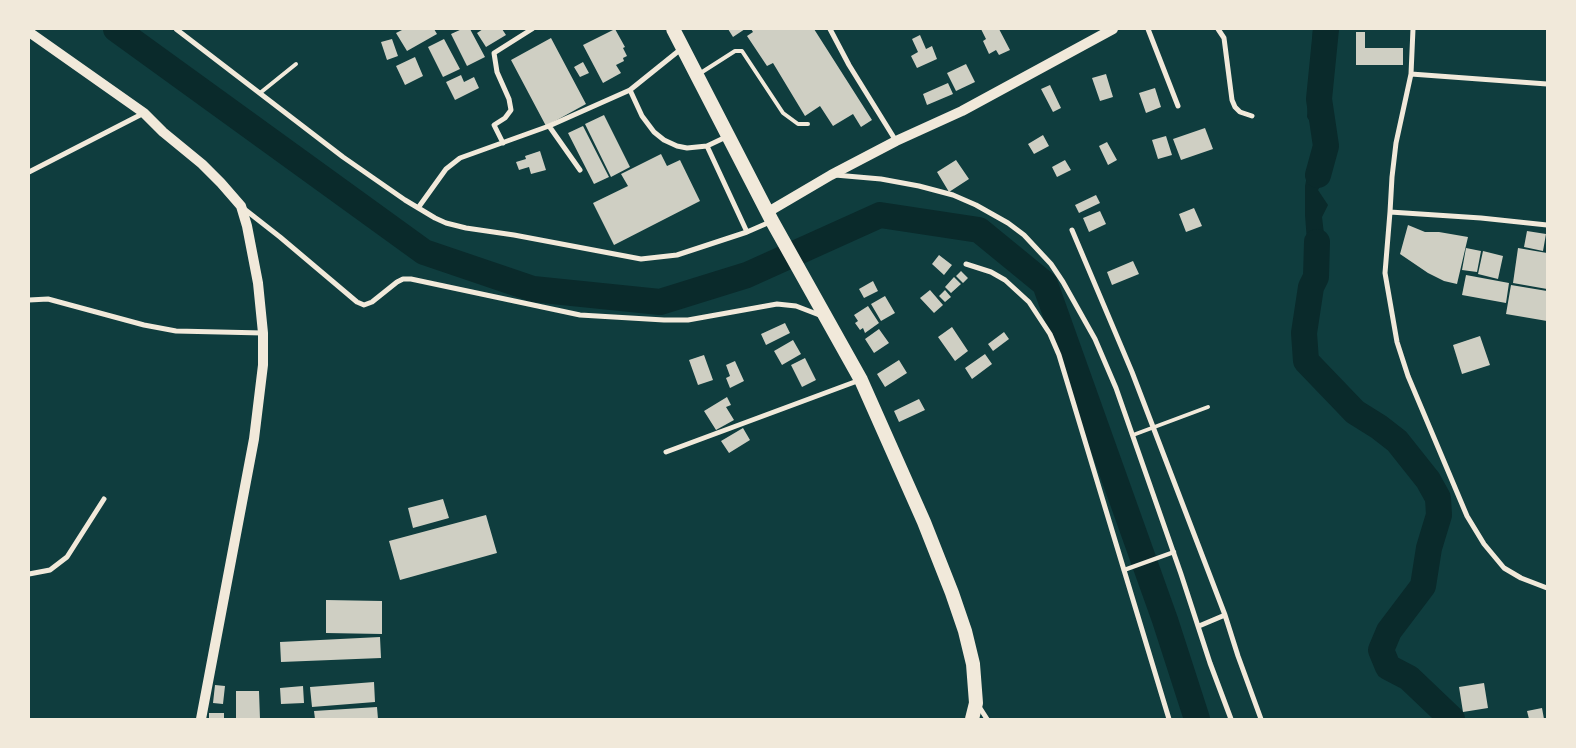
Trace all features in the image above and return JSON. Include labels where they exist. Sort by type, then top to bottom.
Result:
[{"type":"highway","points":[[673,29],[770,217],[861,380],[924,522],[965,631],[973,664],[976,703],[972,719]]},
{"type":"main road","points":[[770,217],[831,175],[896,141],[962,111],[1113,29]]},
{"type":"main road","points":[[29,32],[144,113],[163,132],[202,164],[241,206],[247,226],[258,283],[263,333],[263,365],[254,439],[201,719]]},
{"type":"street","points":[[176,29],[343,157],[435,218],[466,228],[642,259],[677,255],[747,232],[770,217]]},
{"type":"street","points":[[502,143],[494,125],[505,118],[511,110],[509,99],[496,72],[494,54],[532,29]]},
{"type":"street","points":[[830,29],[849,65],[896,141]]},
{"type":"street","points":[[1148,29],[1178,106]]},
{"type":"street","points":[[1218,29],[1224,38],[1232,100],[1240,112],[1252,116]]},
{"type":"street","points":[[1412,29],[1411,74],[1396,143],[1385,273],[1397,342],[1408,376],[1467,516],[1484,544],[1504,568],[1521,578],[1547,588]]},
{"type":"street","points":[[418,208],[446,169],[460,158],[549,126],[630,90],[683,48]]},
{"type":"street","points":[[1411,74],[1547,84]]},
{"type":"street","points":[[630,90],[642,116],[654,132],[664,140],[687,148],[707,146],[729,136]]},
{"type":"street","points":[[29,172],[144,113]]},
{"type":"street","points":[[549,126],[580,170]]},
{"type":"street","points":[[707,146],[747,232]]},
{"type":"street","points":[[831,175],[881,179],[954,195],[992,213],[1024,235],[1051,264],[1095,339],[1116,388],[1199,626],[1210,664],[1231,719]]},
{"type":"street","points":[[241,206],[287,242],[357,302],[364,305],[378,298],[397,282],[403,279],[411,279],[580,315],[688,320],[777,304],[796,306],[826,318]]},
{"type":"street","points":[[1390,212],[1481,218],[1547,225]]},
{"type":"street","points":[[1072,230],[1132,372],[1225,615],[1261,719]]},
{"type":"street","points":[[966,264],[991,272],[1005,280],[1029,302],[1050,334],[1059,355],[1169,719]]},
{"type":"street","points":[[29,300],[48,299],[144,325],[176,331],[263,333]]},
{"type":"street","points":[[666,452],[861,380]]},
{"type":"street","points":[[29,574],[50,570],[67,556],[104,499]]},
{"type":"street","points":[[1124,570],[1173,552]]},
{"type":"street","points":[[1199,626],[1225,615]]},
{"type":"street","points":[[976,703],[987,719]]},
{"type":"lane","points":[[697,75],[735,51],[742,51],[783,113],[798,124],[808,124]]},
{"type":"lane","points":[[260,93],[296,64]]},
{"type":"lane","points":[[1133,435],[1208,407]]},
{"type":"water","points":[[1313,29],[1333,29],[1320,90],[1324,140],[1332,148],[1329,170],[1318,190],[1328,205],[1322,217],[1324,234],[1320,246],[1319,262],[1321,273],[1316,277],[1309,268],[1305,215],[1305,186],[1316,131],[1307,117]]},
{"type":"building","points":[[404,29],[434,29],[437,34],[407,51],[396,33]]},
{"type":"building","points":[[462,29],[470,29],[485,57],[467,66],[451,34]]},
{"type":"building","points":[[483,29],[502,29],[506,35],[486,47],[477,33]]},
{"type":"building","points":[[615,29],[625,47],[623,48],[627,56],[623,58],[624,61],[616,65],[621,73],[603,83],[583,45]]},
{"type":"building","points":[[728,29],[745,29],[733,37]]},
{"type":"building","points":[[751,29],[814,29],[872,120],[861,127],[853,114],[833,126],[820,106],[805,116],[773,63],[767,66],[747,36],[753,32]]},
{"type":"building","points":[[981,29],[999,29],[1010,50],[999,55],[996,50],[989,54],[983,41],[986,39]]},
{"type":"building","points":[[1356,32],[1365,32],[1365,48],[1403,48],[1403,65],[1356,65]]},
{"type":"building","points":[[920,35],[926,49],[932,46],[937,59],[917,68],[911,56],[918,52],[912,39]]},
{"type":"building","points":[[551,38],[586,104],[546,126],[511,60]]},
{"type":"building","points":[[392,39],[398,56],[387,60],[381,42]]},
{"type":"building","points":[[444,39],[460,69],[443,77],[428,47]]},
{"type":"building","points":[[415,57],[423,76],[405,85],[396,66]]},
{"type":"building","points":[[583,62],[589,73],[580,77],[574,67]]},
{"type":"building","points":[[966,64],[975,82],[956,91],[947,73]]},
{"type":"building","points":[[1106,74],[1113,97],[1100,101],[1092,78]]},
{"type":"building","points":[[461,75],[464,82],[474,77],[479,88],[455,100],[446,82]]},
{"type":"building","points":[[948,83],[953,94],[927,105],[923,94]]},
{"type":"building","points":[[1050,85],[1061,108],[1053,112],[1041,89]]},
{"type":"building","points":[[1155,88],[1161,107],[1146,113],[1139,93]]},
{"type":"building","points":[[604,115],[630,167],[611,177],[585,124]]},
{"type":"building","points":[[583,126],[609,177],[594,184],[568,133]]},
{"type":"building","points":[[1205,128],[1213,149],[1181,160],[1173,139]]},
{"type":"building","points":[[1043,135],[1049,146],[1034,154],[1028,144]]},
{"type":"building","points":[[1166,136],[1172,155],[1158,159],[1152,140]]},
{"type":"building","points":[[1107,142],[1117,160],[1108,165],[1099,146]]},
{"type":"building","points":[[540,151],[546,170],[531,174],[529,167],[519,170],[516,162],[526,159],[525,156]]},
{"type":"building","points":[[661,154],[667,166],[680,160],[700,201],[614,245],[593,203],[628,186],[621,174]]},
{"type":"building","points":[[956,160],[969,179],[949,192],[937,172]]},
{"type":"building","points":[[1065,160],[1071,170],[1057,177],[1052,167]]},
{"type":"building","points":[[1096,195],[1100,203],[1079,213],[1075,205]]},
{"type":"building","points":[[1194,208],[1202,226],[1186,232],[1179,214]]},
{"type":"building","points":[[1100,211],[1106,224],[1089,232],[1083,218]]},
{"type":"building","points":[[1408,225],[1425,232],[1439,232],[1468,237],[1457,284],[1444,281],[1428,273],[1400,254]]},
{"type":"building","points":[[1527,231],[1546,234],[1543,251],[1524,247]]},
{"type":"building","points":[[1466,248],[1481,251],[1477,272],[1462,270]]},
{"type":"building","points":[[1518,248],[1547,253],[1547,289],[1513,283]]},
{"type":"building","points":[[1483,251],[1503,256],[1498,279],[1478,274]]},
{"type":"building","points":[[939,255],[952,265],[944,275],[932,264]]},
{"type":"building","points":[[1133,261],[1139,274],[1112,285],[1107,272]]},
{"type":"building","points":[[961,271],[968,278],[963,283],[956,276]]},
{"type":"building","points":[[1466,275],[1509,283],[1506,303],[1462,295]]},
{"type":"building","points":[[954,277],[961,284],[951,293],[945,287]]},
{"type":"building","points":[[873,281],[878,291],[864,298],[859,289]]},
{"type":"building","points":[[1511,285],[1547,291],[1547,321],[1506,314]]},
{"type":"building","points":[[930,290],[943,305],[934,313],[920,298]]},
{"type":"building","points":[[945,290],[951,297],[945,302],[939,296]]},
{"type":"building","points":[[885,296],[895,313],[881,321],[871,304]]},
{"type":"building","points":[[868,306],[879,323],[865,333],[863,328],[860,330],[855,323],[858,321],[854,315]]},
{"type":"building","points":[[785,323],[790,333],[766,345],[761,334]]},
{"type":"building","points":[[952,327],[968,351],[955,361],[938,337]]},
{"type":"building","points":[[879,329],[889,343],[874,353],[865,339]]},
{"type":"building","points":[[1004,332],[1009,339],[993,351],[988,344]]},
{"type":"building","points":[[1480,336],[1490,365],[1462,374],[1453,345]]},
{"type":"building","points":[[793,340],[801,354],[782,365],[774,351]]},
{"type":"building","points":[[985,354],[992,364],[972,379],[965,368]]},
{"type":"building","points":[[704,355],[713,380],[698,385],[689,360]]},
{"type":"building","points":[[805,358],[816,380],[802,387],[791,365]]},
{"type":"building","points":[[899,360],[907,373],[885,387],[877,374]]},
{"type":"building","points":[[735,361],[744,381],[730,388],[726,378],[730,376],[726,365]]},
{"type":"building","points":[[727,397],[731,405],[726,407],[734,420],[716,430],[704,411]]},
{"type":"building","points":[[919,399],[925,410],[899,422],[894,411]]},
{"type":"building","points":[[743,428],[750,440],[729,453],[721,441]]},
{"type":"building","points":[[443,499],[449,518],[413,528],[408,508]]},
{"type":"building","points":[[486,515],[497,553],[400,580],[389,541]]},
{"type":"building","points":[[326,600],[382,601],[382,634],[326,633]]},
{"type":"building","points":[[380,637],[381,658],[281,662],[280,642]]},
{"type":"building","points":[[374,682],[375,702],[312,707],[310,687]]},
{"type":"building","points":[[1484,683],[1488,708],[1463,712],[1459,687]]},
{"type":"building","points":[[215,685],[225,686],[223,704],[213,703]]},
{"type":"building","points":[[303,686],[304,703],[281,704],[280,688]]},
{"type":"building","points":[[236,691],[259,691],[260,719],[236,719]]},
{"type":"building","points":[[377,707],[378,719],[315,719],[314,711]]},
{"type":"building","points":[[1542,708],[1544,719],[1529,719],[1527,711]]},
{"type":"building","points":[[209,713],[224,713],[224,719],[209,719]]},
{"type":"waterway","points":[[116,29],[424,252],[533,289],[660,302],[747,275],[880,215],[979,230],[1045,284],[1165,620],[1197,719]]},
{"type":"waterway","points":[[1318,175],[1326,146],[1319,99],[1326,29]]},
{"type":"waterway","points":[[1317,242],[1316,277],[1311,287],[1304,333],[1306,361],[1355,412],[1397,441],[1428,480],[1438,498],[1439,515],[1429,548],[1423,586],[1389,631],[1381,650],[1388,667],[1409,678],[1452,719]]}]
